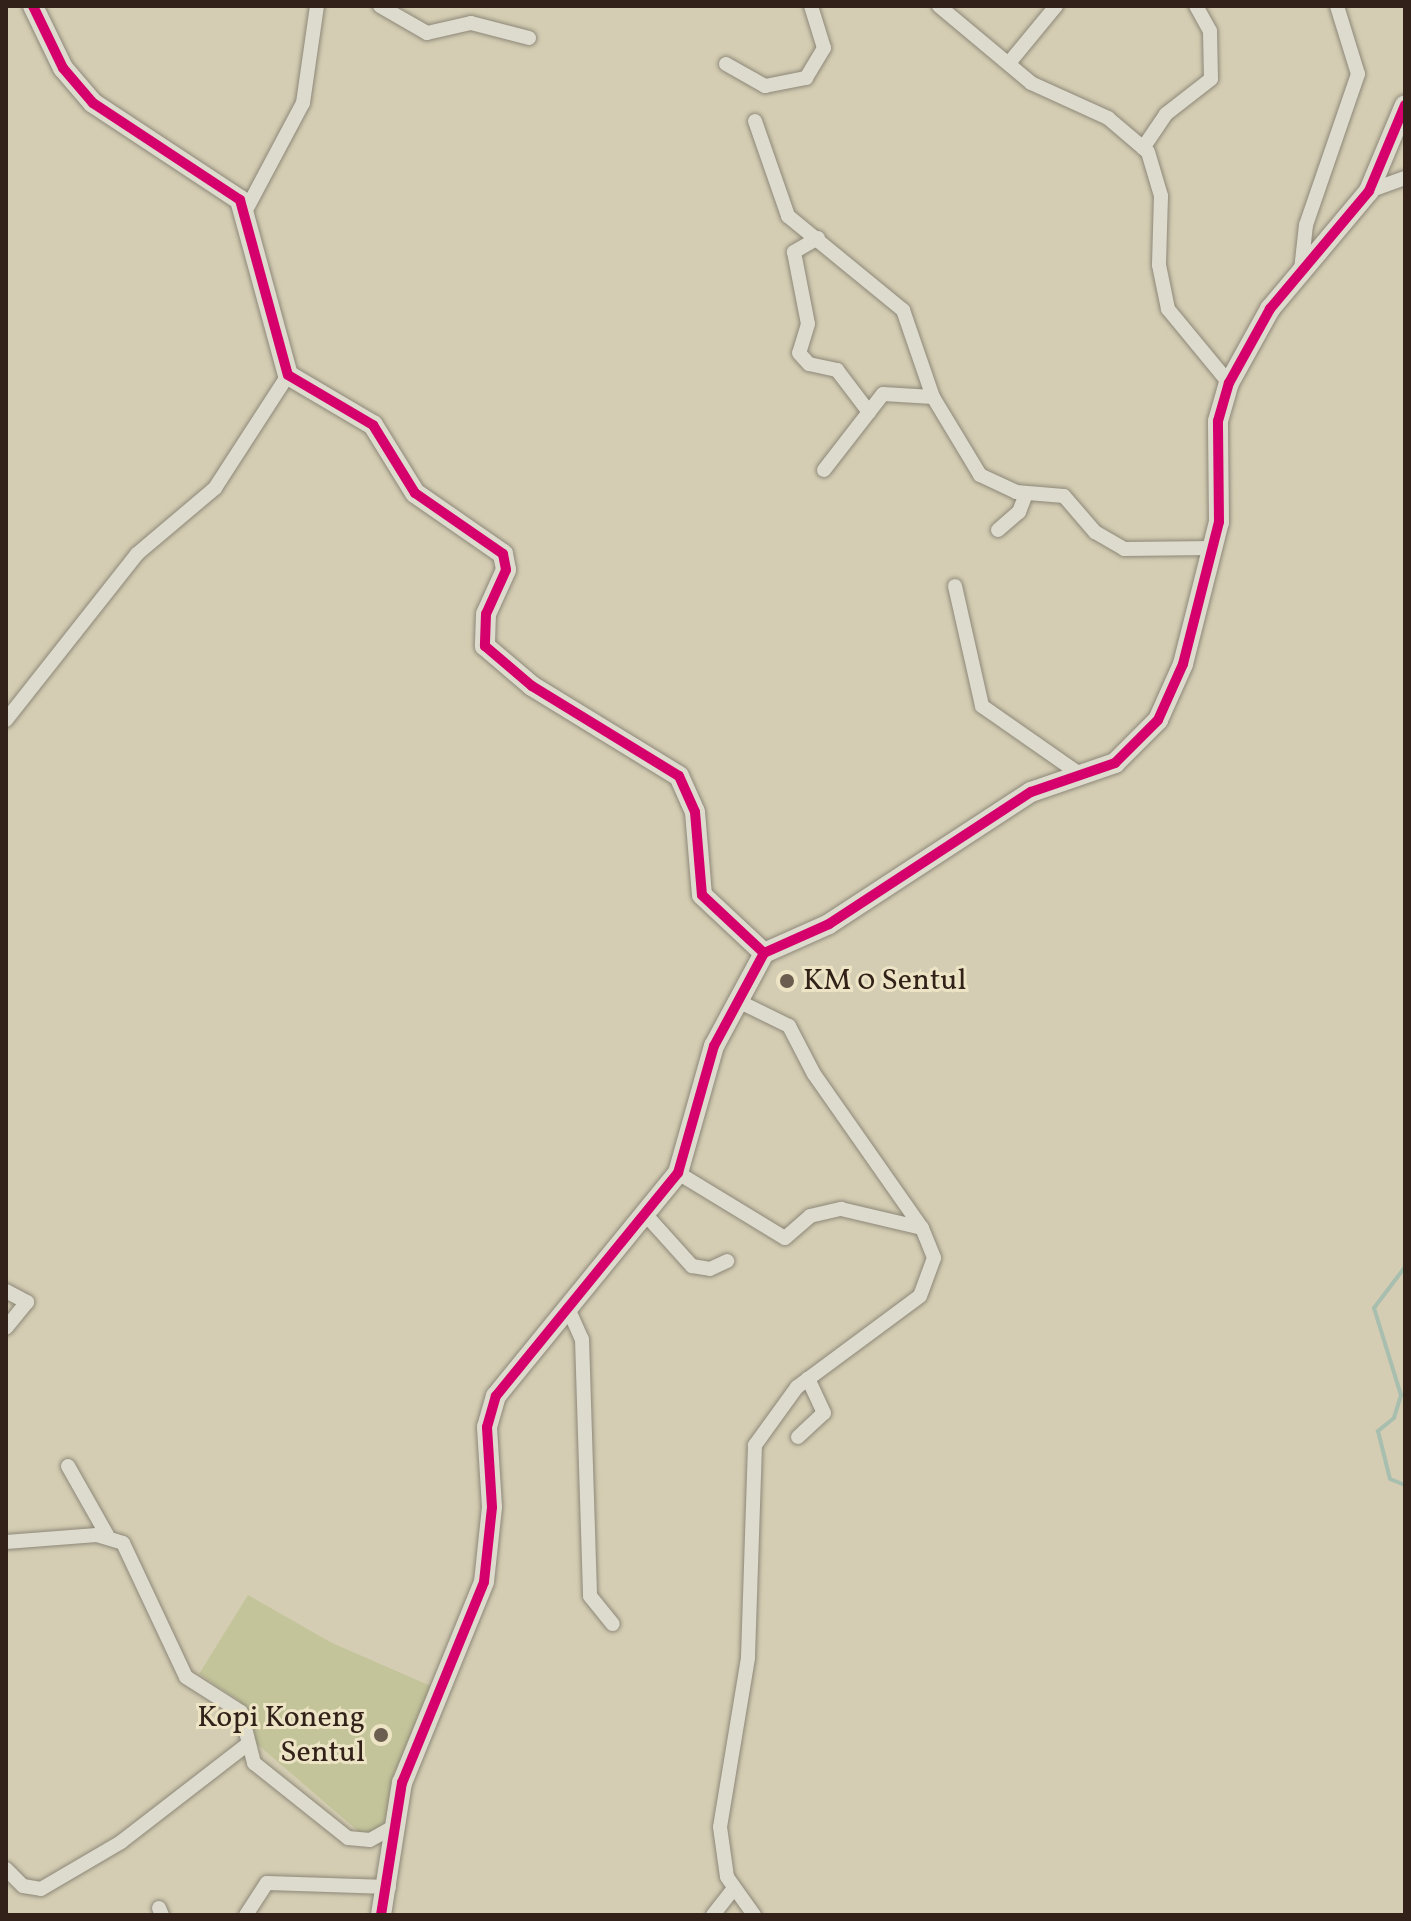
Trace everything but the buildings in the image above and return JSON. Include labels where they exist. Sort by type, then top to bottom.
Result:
[{"type":"street","points":[[33,6],[63,68],[93,103],[232,193],[246,210],[288,375],[373,425],[415,493],[503,554],[506,570],[486,614],[485,646],[532,686],[679,776],[695,812],[702,895],[764,953]]},
{"type":"street","points":[[246,210],[303,103],[317,6]]},
{"type":"street","points":[[380,6],[427,33],[471,23],[529,38]]},
{"type":"street","points":[[726,64],[765,86],[806,78],[824,48],[811,6]]},
{"type":"street","points":[[939,6],[1044,91],[1108,118],[1143,148],[1159,183],[1159,265],[1168,309],[1229,383]]},
{"type":"street","points":[[1009,63],[1056,6]]},
{"type":"street","points":[[1143,148],[1166,114],[1211,79],[1210,31],[1196,6]]},
{"type":"street","points":[[1299,278],[1306,225],[1358,74],[1337,6]]},
{"type":"street","points":[[381,1915],[389,1887],[395,1826],[410,1756],[484,1582],[492,1527],[489,1411],[567,1306],[678,1173],[714,1046],[736,1000],[764,953],[829,924],[1015,801],[1127,755],[1173,695],[1213,548],[1220,507],[1218,421],[1229,383],[1270,309],[1299,278],[1327,234],[1369,191],[1405,105]]},
{"type":"street","points":[[755,121],[776,198],[903,310],[933,397],[980,475],[1026,494],[1064,496],[1095,532],[1124,549],[1213,548]]},
{"type":"street","points":[[1369,191],[1405,178]]},
{"type":"street","points":[[818,238],[794,252],[808,324],[799,353],[809,364],[837,370],[869,412]]},
{"type":"street","points":[[6,720],[137,554],[215,488],[288,375]]},
{"type":"street","points":[[824,470],[888,391],[933,397]]},
{"type":"street","points":[[998,530],[1019,512],[1026,494]]},
{"type":"street","points":[[955,586],[982,706],[1081,775]]},
{"type":"street","points":[[736,1000],[789,1026],[814,1074],[922,1228],[934,1258],[928,1288],[808,1378],[767,1422],[751,1461],[748,1658],[720,1827],[733,1889],[754,1915]]},
{"type":"street","points":[[678,1173],[785,1238],[810,1216],[841,1209],[922,1228]]},
{"type":"street","points":[[646,1215],[692,1266],[727,1261]]},
{"type":"street","points":[[6,1291],[27,1302],[6,1328]]},
{"type":"street","points":[[567,1306],[582,1339],[590,1596],[613,1624]]},
{"type":"street","points":[[798,1437],[824,1413],[808,1378]]},
{"type":"street","points":[[68,1466],[107,1535],[127,1549],[186,1677],[241,1712],[245,1746],[263,1771],[348,1838],[370,1840],[395,1826]]},
{"type":"street","points":[[6,1542],[107,1535]]},
{"type":"street","points":[[6,1869],[23,1886],[41,1889],[121,1842],[245,1746]]},
{"type":"street","points":[[246,1915],[267,1883],[389,1887]]},
{"type":"street","points":[[713,1915],[733,1889]]},
{"type":"green space","points":[[248,1595],[332,1643],[433,1687],[382,1827],[365,1837],[256,1743],[240,1701],[199,1674]]},
{"type":"waterway","points":[[1405,1267],[1374,1308],[1401,1395],[1394,1418],[1378,1431],[1390,1479],[1405,1485]]},
{"type":"cycle path","points":[[33,6],[63,68],[93,103],[240,200],[288,375],[373,425],[415,493],[503,554],[506,570],[486,614],[485,646],[532,686],[679,776],[695,812],[702,895],[764,953]]},
{"type":"cycle path","points":[[381,1915],[402,1783],[484,1582],[492,1507],[487,1427],[496,1396],[678,1173],[714,1046],[764,953],[829,924],[1031,792],[1115,763],[1158,720],[1183,664],[1219,522],[1218,421],[1229,383],[1270,309],[1369,191],[1405,105]]},
{"type":"place","name":"KM 0 Sentul","points":[[787,981]]},
{"type":"place","name":"Kopi Koneng Sentul","points":[[381,1735]]}]
